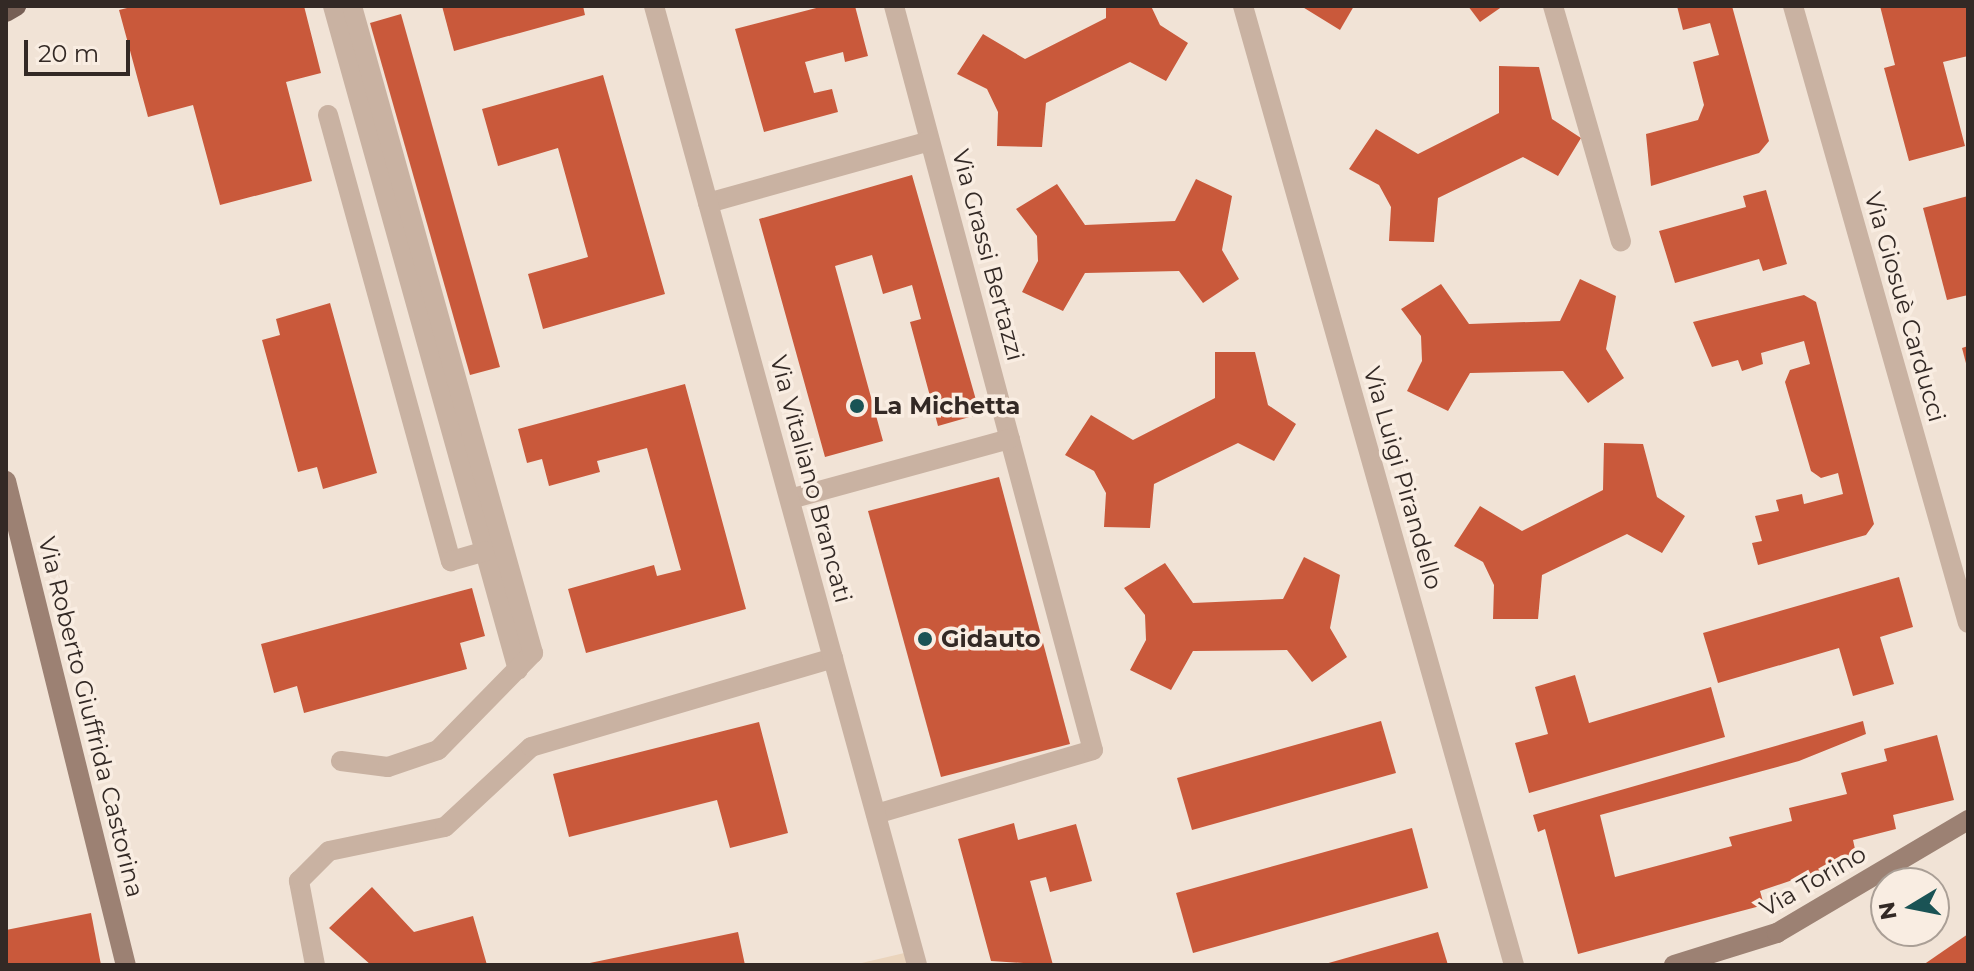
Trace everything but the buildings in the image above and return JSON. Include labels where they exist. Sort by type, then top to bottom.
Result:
[{"type":"main road","points":[[6,12],[16,6]]},
{"type":"main road","name":"Via Roberto Giuffrida Castorina","points":[[6,481],[126,965]]},
{"type":"main road","name":"Via Torino","points":[[1674,965],[1777,933],[1968,820]]},
{"type":"street","points":[[333,6],[518,670]]},
{"type":"street","points":[[341,761],[414,762],[438,750],[533,653],[352,6]]},
{"type":"street","name":"Via Vitaliano Brancati","points":[[654,6],[917,965]]},
{"type":"street","name":"Via Grassi Bertazzi","points":[[876,814],[1093,750],[894,6]]},
{"type":"street","name":"Via Luigi Pirandello","points":[[1243,6],[1514,965]]},
{"type":"street","points":[[1553,6],[1621,241]]},
{"type":"street","name":"Via Giosuè Carducci","points":[[1793,6],[1968,623]]},
{"type":"street","points":[[328,115],[451,561],[485,551]]},
{"type":"street","points":[[708,203],[930,141]]},
{"type":"street","points":[[790,499],[1010,439]]},
{"type":"street","points":[[315,965],[299,881],[329,851],[445,827],[531,747],[833,658]]},
{"type":"shaded area","points":[[913,951],[917,965],[853,965]]},
{"type":"place","name":"La Michetta","points":[[857,406]]},
{"type":"place","name":"Gidauto","points":[[925,639]]}]
